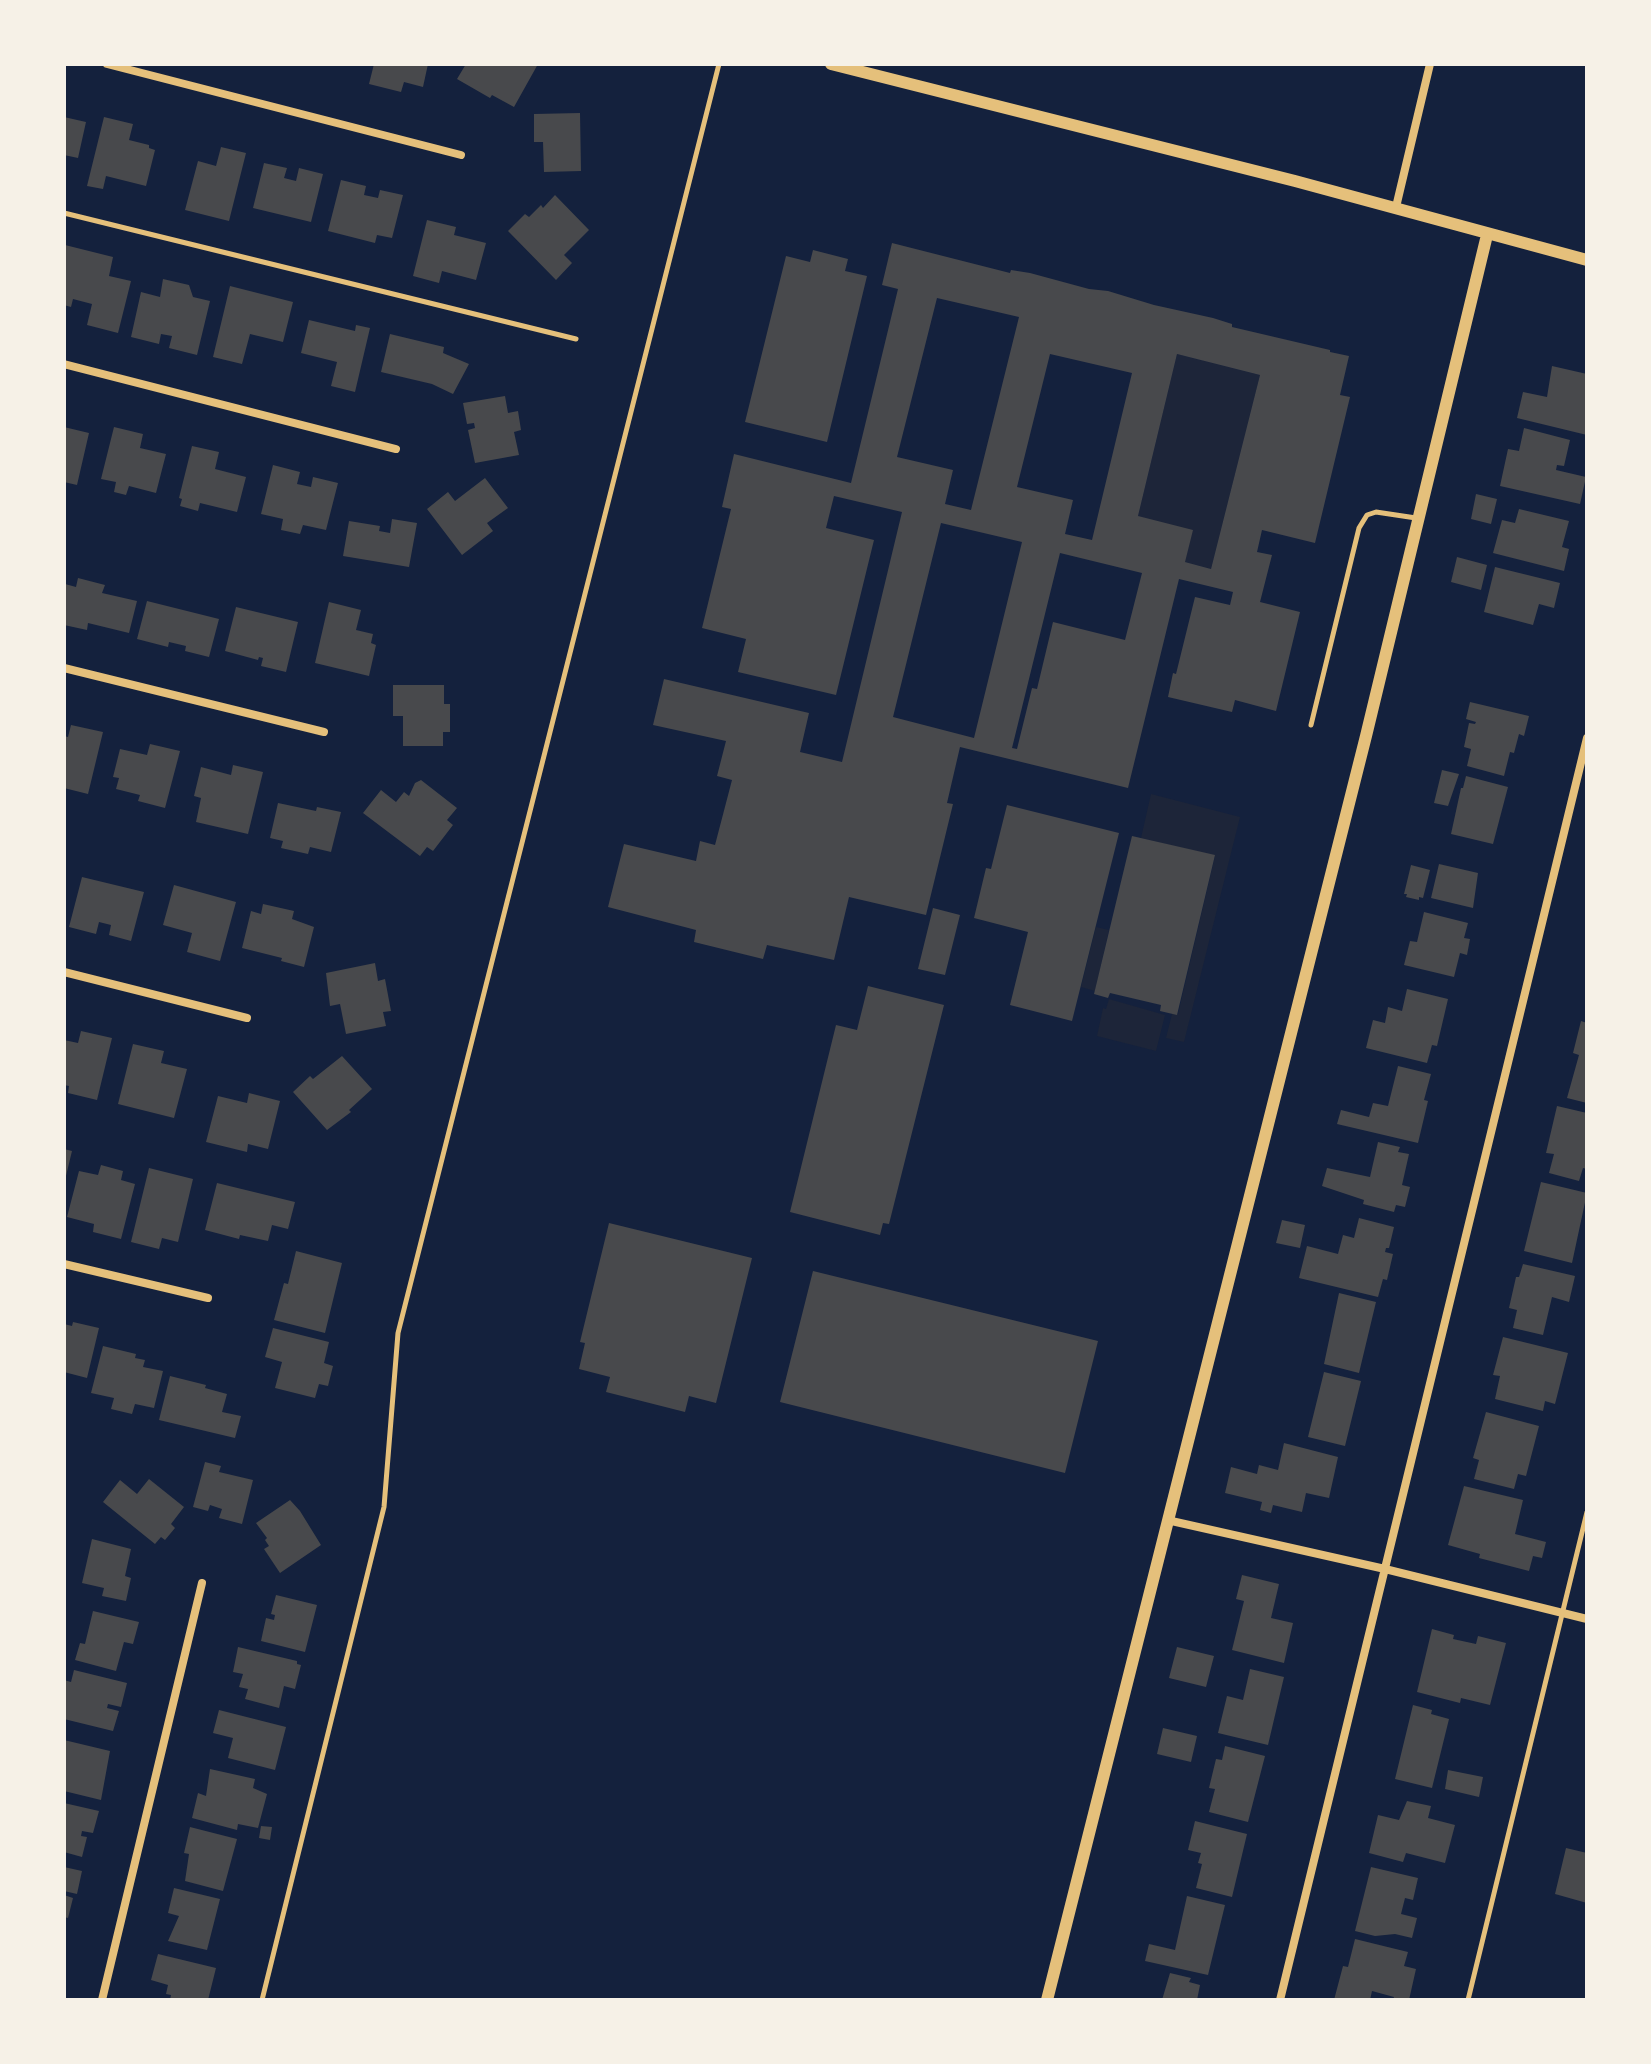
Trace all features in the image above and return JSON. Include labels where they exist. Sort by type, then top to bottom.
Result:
[{"type":"street","points":[[107,64],[461,155]]},
{"type":"street","points":[[831,64],[1396,207],[1487,235],[1587,260]]},
{"type":"street","points":[[1396,207],[1430,64]]},
{"type":"street","points":[[1047,2000],[1366,736],[1487,235]]},
{"type":"street","points":[[64,364],[396,449]]},
{"type":"street","points":[[64,668],[324,732]]},
{"type":"street","points":[[1280,2000],[1587,738]]},
{"type":"street","points":[[64,972],[247,1018]]},
{"type":"street","points":[[64,1264],[208,1298]]},
{"type":"street","points":[[1167,1520],[1587,1619]]},
{"type":"street","points":[[102,2000],[202,1583]]},
{"type":"lane","points":[[262,2000],[384,1507],[398,1333],[719,64]]},
{"type":"lane","points":[[64,213],[576,339]]},
{"type":"lane","points":[[1311,725],[1359,528],[1367,515],[1376,512],[1417,518]]},
{"type":"lane","points":[[1468,2000],[1587,1512]]},
{"type":"shaded area","points":[[1177,354],[1260,375],[1211,569],[1185,562],[1138,516]]},
{"type":"shaded area","points":[[1151,794],[1240,817],[1184,1042],[1166,1038],[1172,1014],[1178,1014],[1215,856],[1141,838]]},
{"type":"shaded area","points":[[1096,927],[1109,930],[1095,991],[1081,987]]},
{"type":"shaded area","points":[[1109,999],[1165,1015],[1156,1051],[1097,1036],[1103,1008],[1106,1009]]},
{"type":"building","points":[[374,64],[428,64],[423,87],[404,82],[401,92],[369,84]]},
{"type":"building","points":[[466,64],[538,64],[514,107],[492,95],[490,98],[457,79]]},
{"type":"building","points":[[580,113],[581,171],[544,172],[543,142],[534,142],[534,114]]},
{"type":"building","points":[[64,117],[86,122],[78,158],[64,155]]},
{"type":"building","points":[[104,117],[133,124],[129,140],[149,145],[155,150],[146,186],[106,176],[103,189],[87,186]]},
{"type":"building","points":[[221,147],[246,153],[229,221],[185,210],[198,161],[216,166]]},
{"type":"building","points":[[264,163],[287,168],[284,178],[296,181],[299,168],[323,174],[311,222],[253,208]]},
{"type":"building","points":[[341,180],[366,186],[364,195],[378,198],[380,190],[403,195],[392,238],[377,235],[375,243],[328,231]]},
{"type":"building","points":[[555,195],[589,230],[564,255],[572,263],[556,280],[508,231],[525,214],[529,217]]},
{"type":"building","points":[[427,220],[456,227],[454,235],[486,243],[476,280],[442,271],[439,283],[413,276]]},
{"type":"building","points":[[892,243],[1010,273],[1011,270],[1030,273],[1108,291],[1213,318],[1232,324],[1232,327],[1349,356],[1340,395],[1350,397],[1315,543],[1262,530],[1257,552],[1272,555],[1260,602],[1300,612],[1276,711],[1235,700],[1232,712],[1168,697],[1195,597],[1230,605],[1233,592],[1179,579],[1128,788],[960,747],[947,803],[953,804],[926,915],[849,897],[834,960],[767,945],[763,959],[694,942],[696,930],[608,907],[624,844],[696,861],[700,841],[715,845],[732,780],[717,776],[726,741],[653,725],[664,679],[809,713],[800,752],[842,762],[902,512],[834,496],[826,528],[874,540],[836,695],[738,672],[746,639],[702,628],[731,509],[722,507],[734,454],[851,483],[898,289],[882,285]],"holes":[[[937,298],[1019,317],[971,510],[945,504],[953,470],[897,457]],[[1050,354],[1132,373],[1092,540],[1065,534],[1073,500],[1017,487]],[[1177,354],[1260,375],[1211,569],[1185,562],[1193,530],[1138,516]],[[941,523],[1022,542],[974,738],[893,717]],[[1060,553],[1142,573],[1125,640],[1053,622],[1037,689],[1032,688],[1017,749],[1012,748]]]},
{"type":"building","points":[[65,245],[113,257],[109,276],[131,281],[118,333],[87,325],[92,304],[73,299],[71,307],[64,305]]},
{"type":"building","points":[[813,250],[848,259],[845,271],[867,276],[827,442],[745,422],[786,256],[810,262]]},
{"type":"building","points":[[163,279],[189,285],[193,297],[210,301],[197,355],[169,348],[172,336],[161,334],[159,344],[131,337],[141,292],[160,297]]},
{"type":"building","points":[[230,286],[293,302],[283,342],[250,334],[242,364],[213,357]]},
{"type":"building","points":[[309,320],[355,331],[356,325],[370,328],[355,392],[331,386],[337,362],[301,353]]},
{"type":"building","points":[[390,334],[444,347],[443,353],[469,364],[453,394],[432,384],[381,372]]},
{"type":"building","points":[[1552,366],[1587,374],[1587,435],[1517,418],[1523,392],[1547,397]]},
{"type":"building","points":[[505,396],[508,413],[518,411],[521,430],[514,432],[519,455],[475,463],[468,430],[475,428],[474,423],[467,424],[463,403]]},
{"type":"building","points":[[64,427],[89,433],[77,485],[64,482]]},
{"type":"building","points":[[114,427],[143,434],[140,448],[166,454],[156,493],[129,486],[126,495],[114,492],[116,482],[101,479]]},
{"type":"building","points":[[1524,428],[1570,440],[1564,466],[1557,465],[1556,470],[1586,477],[1580,504],[1500,486],[1508,449],[1519,451]]},
{"type":"building","points":[[192,446],[219,452],[215,469],[246,477],[237,512],[200,503],[198,511],[180,506],[182,499],[179,498]]},
{"type":"building","points":[[273,465],[300,472],[297,484],[311,487],[313,477],[338,483],[326,530],[303,525],[300,534],[281,530],[283,519],[261,514]]},
{"type":"building","points":[[485,478],[508,508],[487,523],[493,531],[462,555],[427,509],[448,492],[455,501]]},
{"type":"building","points":[[1476,494],[1497,499],[1491,524],[1471,519]]},
{"type":"building","points":[[1519,509],[1569,521],[1562,547],[1569,549],[1564,571],[1493,553],[1502,520],[1515,523]]},
{"type":"building","points":[[392,519],[417,523],[409,567],[343,556],[349,521],[380,526],[379,531],[390,533]]},
{"type":"building","points":[[1457,557],[1487,565],[1481,590],[1451,582]]},
{"type":"building","points":[[1495,567],[1560,583],[1554,608],[1539,604],[1533,625],[1484,612]]},
{"type":"building","points":[[78,578],[105,585],[102,593],[137,601],[129,633],[88,623],[87,630],[64,625],[65,584],[76,587]]},
{"type":"building","points":[[147,601],[219,619],[209,657],[185,651],[186,646],[169,642],[168,647],[137,639]]},
{"type":"building","points":[[329,602],[361,610],[356,630],[373,634],[371,643],[376,645],[369,676],[315,663]]},
{"type":"building","points":[[236,607],[298,622],[286,672],[261,666],[263,658],[259,657],[258,660],[225,651]]},
{"type":"building","points":[[393,685],[444,685],[444,704],[450,704],[450,732],[443,732],[443,746],[403,746],[403,716],[393,716]]},
{"type":"building","points":[[1470,702],[1529,716],[1524,736],[1519,734],[1514,753],[1510,752],[1504,776],[1467,766],[1471,749],[1464,747],[1469,723],[1476,722],[1466,719]]},
{"type":"building","points":[[71,725],[103,732],[88,794],[64,788],[64,736],[68,737]]},
{"type":"building","points":[[150,744],[180,751],[165,808],[138,801],[140,795],[116,789],[119,778],[113,777],[120,749],[147,755]]},
{"type":"building","points":[[233,765],[263,772],[248,834],[196,822],[201,798],[194,796],[201,767],[231,775]]},
{"type":"building","points":[[1442,770],[1459,774],[1448,806],[1434,803]]},
{"type":"building","points":[[1466,776],[1508,787],[1493,844],[1451,834]]},
{"type":"building","points":[[421,780],[457,808],[447,820],[453,825],[433,851],[427,847],[420,856],[363,813],[381,790],[396,802],[404,792],[409,796],[415,783]]},
{"type":"building","points":[[278,803],[316,811],[317,807],[341,812],[331,852],[310,847],[308,854],[281,848],[283,841],[270,838]]},
{"type":"building","points":[[1007,805],[1119,833],[1072,1021],[1010,1005],[1028,932],[974,918],[986,868],[991,869]]},
{"type":"building","points":[[1132,836],[1215,855],[1177,1015],[1160,1011],[1161,1005],[1110,993],[1108,998],[1094,994]]},
{"type":"building","points":[[1439,864],[1478,873],[1473,908],[1431,898]]},
{"type":"building","points":[[1411,865],[1430,870],[1423,898],[1419,897],[1419,900],[1404,894]]},
{"type":"building","points":[[82,877],[144,892],[131,941],[109,935],[111,925],[99,922],[96,934],[69,927]]},
{"type":"building","points":[[174,885],[236,902],[220,961],[187,952],[192,933],[163,925]]},
{"type":"building","points":[[263,904],[294,911],[292,919],[314,927],[304,967],[242,948],[251,911],[261,914]]},
{"type":"building","points":[[933,908],[960,915],[945,975],[918,969]]},
{"type":"building","points":[[1424,912],[1468,923],[1464,938],[1470,939],[1467,955],[1460,953],[1454,977],[1404,965],[1410,941],[1417,942]]},
{"type":"building","points":[[375,963],[378,981],[385,979],[391,1011],[383,1012],[386,1026],[346,1034],[340,1004],[330,1006],[326,973]]},
{"type":"building","points":[[868,986],[944,1005],[889,1224],[883,1223],[880,1235],[790,1212],[836,1025],[857,1030]]},
{"type":"building","points":[[1407,989],[1448,999],[1437,1046],[1432,1045],[1427,1063],[1366,1048],[1373,1020],[1385,1023],[1388,1007],[1402,1011]]},
{"type":"building","points":[[1581,1021],[1587,1023],[1587,1103],[1567,1098],[1579,1055],[1573,1053]]},
{"type":"building","points":[[81,1031],[112,1038],[97,1100],[68,1093],[69,1086],[64,1085],[64,1040],[78,1043]]},
{"type":"building","points":[[133,1044],[164,1051],[161,1063],[187,1069],[174,1118],[118,1104]]},
{"type":"building","points":[[342,1056],[372,1089],[349,1110],[351,1112],[327,1130],[293,1092],[310,1076],[313,1079]]},
{"type":"building","points":[[1398,1066],[1431,1074],[1418,1143],[1337,1124],[1341,1110],[1369,1117],[1373,1103],[1388,1106]]},
{"type":"building","points":[[249,1093],[280,1101],[268,1149],[248,1144],[247,1152],[206,1142],[218,1096],[247,1103]]},
{"type":"building","points":[[1557,1106],[1587,1113],[1587,1169],[1583,1168],[1579,1181],[1549,1173],[1554,1154],[1546,1153]]},
{"type":"building","points":[[1378,1142],[1400,1147],[1398,1152],[1409,1154],[1402,1185],[1410,1187],[1405,1207],[1396,1205],[1394,1212],[1363,1204],[1364,1200],[1322,1186],[1327,1168],[1370,1177]]},
{"type":"building","points":[[64,1149],[72,1151],[65,1180],[64,1180]]},
{"type":"building","points":[[101,1165],[123,1171],[121,1180],[135,1184],[121,1239],[93,1232],[94,1224],[67,1217],[79,1171],[98,1175]]},
{"type":"building","points":[[149,1168],[193,1179],[178,1242],[162,1238],[159,1249],[131,1242]]},
{"type":"building","points":[[1541,1182],[1587,1193],[1572,1263],[1524,1251]]},
{"type":"building","points":[[217,1183],[295,1202],[288,1229],[272,1225],[268,1241],[240,1235],[239,1239],[205,1230]]},
{"type":"building","points":[[1359,1218],[1394,1227],[1389,1248],[1385,1252],[1393,1254],[1387,1280],[1383,1279],[1378,1297],[1299,1278],[1307,1246],[1338,1254],[1343,1235],[1354,1238]]},
{"type":"building","points":[[1282,1220],[1305,1225],[1300,1248],[1276,1243]]},
{"type":"building","points":[[609,1223],[752,1258],[716,1403],[689,1396],[685,1412],[606,1392],[610,1377],[579,1369],[585,1343],[580,1342]]},
{"type":"building","points":[[296,1251],[342,1263],[325,1333],[274,1320],[284,1283],[288,1284]]},
{"type":"building","points":[[1523,1264],[1575,1276],[1569,1302],[1552,1297],[1543,1335],[1513,1328],[1517,1310],[1509,1308],[1516,1277],[1519,1277]]},
{"type":"building","points":[[813,1271],[1098,1341],[1065,1473],[780,1402]]},
{"type":"building","points":[[1339,1293],[1376,1302],[1359,1373],[1324,1364]]},
{"type":"building","points":[[73,1322],[99,1328],[87,1378],[64,1372],[64,1324],[72,1326]]},
{"type":"building","points":[[273,1328],[329,1342],[324,1363],[333,1366],[328,1386],[319,1384],[315,1398],[275,1388],[282,1362],[265,1357]]},
{"type":"building","points":[[1503,1337],[1568,1353],[1555,1404],[1545,1401],[1543,1411],[1495,1399],[1500,1376],[1493,1375]]},
{"type":"building","points":[[103,1346],[136,1354],[135,1358],[145,1360],[143,1367],[163,1371],[154,1408],[135,1404],[132,1414],[111,1409],[114,1398],[91,1393]]},
{"type":"building","points":[[1324,1372],[1361,1381],[1345,1446],[1308,1437]]},
{"type":"building","points":[[170,1376],[227,1394],[222,1412],[241,1416],[235,1438],[159,1420]]},
{"type":"building","points":[[1486,1412],[1539,1426],[1526,1476],[1518,1474],[1514,1489],[1474,1479],[1479,1460],[1473,1458]]},
{"type":"building","points":[[1284,1443],[1338,1457],[1329,1498],[1306,1493],[1302,1512],[1273,1505],[1271,1513],[1260,1510],[1262,1502],[1225,1493],[1231,1467],[1257,1474],[1259,1465],[1278,1470]]},
{"type":"building","points":[[205,1462],[221,1466],[219,1472],[253,1480],[242,1524],[219,1518],[222,1509],[210,1505],[208,1511],[193,1507]]},
{"type":"building","points":[[149,1479],[184,1507],[171,1524],[175,1528],[165,1540],[161,1537],[155,1544],[103,1502],[120,1480],[137,1494]]},
{"type":"building","points":[[1464,1486],[1523,1500],[1515,1534],[1546,1542],[1542,1558],[1533,1556],[1529,1571],[1479,1558],[1480,1554],[1448,1545]]},
{"type":"building","points":[[290,1500],[321,1545],[280,1573],[264,1549],[269,1546],[265,1540],[267,1538],[256,1523]]},
{"type":"building","points":[[92,1539],[131,1549],[125,1576],[131,1578],[126,1601],[102,1596],[104,1588],[82,1583]]},
{"type":"building","points":[[1242,1575],[1279,1584],[1271,1618],[1293,1623],[1284,1663],[1232,1650],[1244,1601],[1236,1599]]},
{"type":"building","points":[[276,1595],[317,1605],[305,1652],[261,1641],[266,1618],[274,1620],[275,1615],[271,1614]]},
{"type":"building","points":[[93,1611],[139,1622],[133,1644],[124,1642],[116,1671],[75,1660],[80,1643],[85,1644]]},
{"type":"building","points":[[1432,1629],[1454,1635],[1453,1639],[1476,1644],[1478,1636],[1506,1643],[1490,1705],[1461,1698],[1460,1703],[1417,1692]]},
{"type":"building","points":[[238,1647],[297,1661],[301,1665],[295,1689],[284,1686],[279,1708],[245,1699],[248,1689],[239,1687],[243,1674],[233,1672]]},
{"type":"building","points":[[1177,1647],[1214,1656],[1206,1687],[1169,1678]]},
{"type":"building","points":[[1250,1669],[1284,1677],[1268,1745],[1218,1733],[1227,1696],[1243,1700]]},
{"type":"building","points":[[74,1670],[127,1683],[121,1707],[108,1704],[107,1708],[119,1711],[113,1731],[64,1719],[64,1680],[71,1682]]},
{"type":"building","points":[[1413,1705],[1449,1719],[1432,1788],[1395,1779]]},
{"type":"building","points":[[219,1710],[286,1727],[275,1770],[228,1758],[233,1738],[213,1733]]},
{"type":"building","points":[[1163,1728],[1197,1736],[1191,1762],[1157,1754]]},
{"type":"building","points":[[64,1740],[110,1751],[101,1800],[64,1791]]},
{"type":"building","points":[[1225,1746],[1265,1756],[1248,1822],[1209,1812],[1215,1789],[1209,1788],[1216,1759],[1222,1760]]},
{"type":"building","points":[[210,1769],[255,1779],[253,1788],[267,1794],[258,1828],[238,1824],[237,1830],[192,1818],[198,1793],[206,1796]]},
{"type":"building","points":[[1448,1770],[1483,1777],[1479,1797],[1445,1789]]},
{"type":"building","points":[[1407,1801],[1431,1806],[1428,1818],[1455,1825],[1445,1863],[1406,1853],[1403,1862],[1369,1853],[1378,1815],[1399,1820]]},
{"type":"building","points":[[64,1803],[99,1811],[93,1833],[82,1831],[81,1836],[87,1837],[82,1857],[64,1852]]},
{"type":"building","points":[[1195,1821],[1247,1834],[1232,1897],[1196,1888],[1202,1864],[1198,1863],[1201,1853],[1188,1850]]},
{"type":"building","points":[[261,1826],[272,1827],[270,1840],[259,1838]]},
{"type":"building","points":[[190,1827],[237,1839],[223,1891],[185,1881],[189,1854],[184,1853]]},
{"type":"building","points":[[1566,1848],[1587,1853],[1587,1903],[1555,1894]]},
{"type":"building","points":[[64,1867],[82,1871],[77,1894],[64,1891]]},
{"type":"building","points":[[1371,1867],[1418,1878],[1413,1900],[1405,1898],[1401,1914],[1417,1918],[1412,1938],[1395,1934],[1375,1936],[1355,1931]]},
{"type":"building","points":[[174,1888],[220,1899],[207,1950],[168,1941],[179,1916],[168,1913]]},
{"type":"building","points":[[64,1895],[73,1898],[68,1918],[64,1917]]},
{"type":"building","points":[[1187,1896],[1225,1905],[1208,1975],[1145,1961],[1149,1944],[1175,1950]]},
{"type":"building","points":[[1355,1939],[1408,1952],[1404,1966],[1416,1969],[1409,2000],[1393,2000],[1394,1997],[1372,1991],[1370,2000],[1334,2000],[1343,1966],[1348,1967]]},
{"type":"building","points":[[158,1954],[216,1968],[208,2000],[170,2000],[171,1995],[166,1994],[168,1985],[151,1980]]},
{"type":"building","points":[[1170,1973],[1191,1978],[1189,1982],[1200,1985],[1197,2000],[1162,2000]]}]
